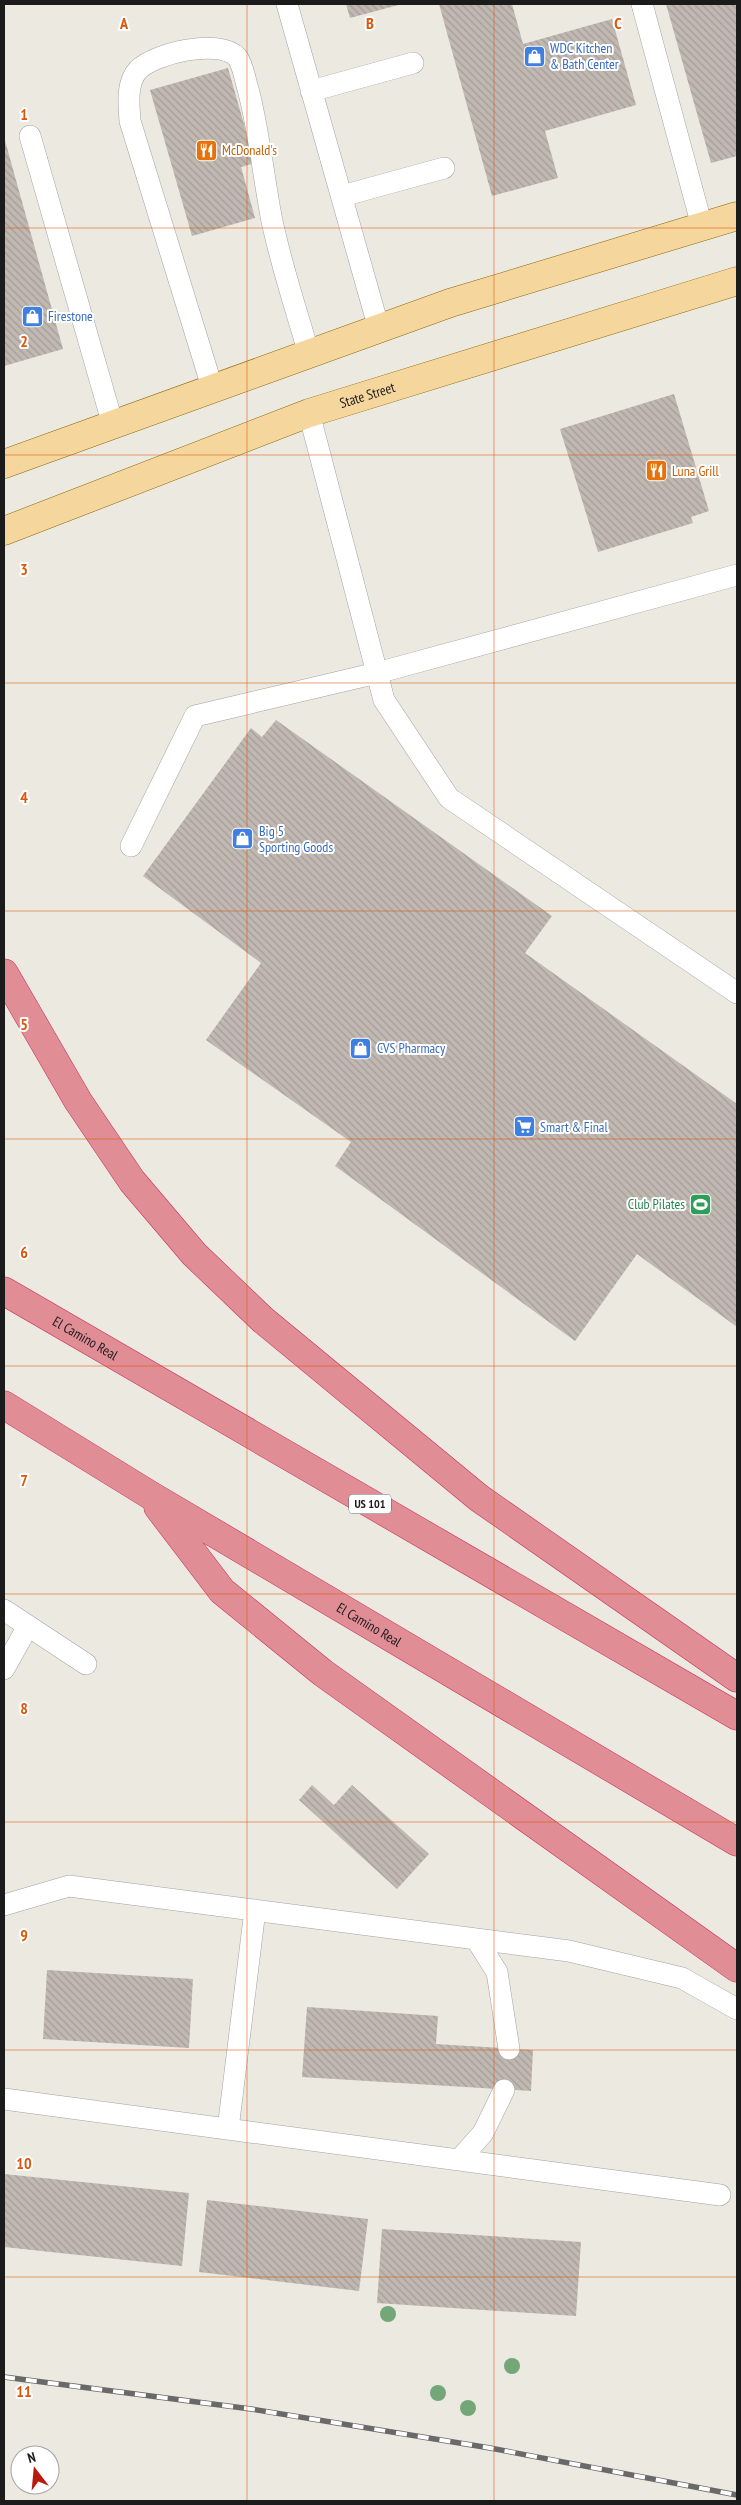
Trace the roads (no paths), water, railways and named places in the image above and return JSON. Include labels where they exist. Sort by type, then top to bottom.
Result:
[{"type":"highway","points":[[4,973],[83,1109],[132,1181],[194,1254],[263,1320],[479,1498],[737,1678]]},
{"type":"highway","name":"El Camino Real","points":[[4,1291],[737,1716]]},
{"type":"highway","name":"El Camino Real","points":[[4,1405],[150,1495],[737,1842]]},
{"type":"highway","points":[[150,1495],[222,1591],[323,1673],[737,1968]]},
{"type":"main road","points":[[4,464],[450,303],[737,216]]},
{"type":"main road","name":"State Street","points":[[4,531],[309,413],[736,285]]},
{"type":"lane","points":[[286,4],[379,329]]},
{"type":"lane","points":[[642,4],[702,226]]},
{"type":"lane","points":[[213,390],[130,121],[128,100],[131,84],[138,71],[150,62],[175,53],[208,47],[226,50],[238,58],[256,119],[271,217],[309,354]]},
{"type":"lane","points":[[311,91],[412,62]]},
{"type":"lane","points":[[30,136],[113,426]]},
{"type":"lane","points":[[342,196],[444,168]]},
{"type":"lane","points":[[309,413],[384,700],[449,798],[737,993]]},
{"type":"lane","points":[[131,846],[195,716],[377,673],[737,575]]},
{"type":"lane","points":[[4,1610],[86,1664]]},
{"type":"lane","points":[[4,1669],[28,1626]]},
{"type":"lane","points":[[4,1905],[69,1886],[569,1951],[682,1978],[737,2009]]},
{"type":"lane","points":[[228,2129],[255,1910]]},
{"type":"lane","points":[[476,1939],[497,1972],[509,2049]]},
{"type":"lane","points":[[459,2160],[484,2133],[504,2090]]},
{"type":"lane","points":[[4,2099],[720,2195]]},
{"type":"railway","points":[[4,2377],[251,2409],[490,2448],[737,2495]]},
{"type":"place","name":"WDC Kitchen & Bath Center","points":[[534,56]]},
{"type":"place","name":"McDonald's","points":[[206,150]]},
{"type":"place","name":"Firestone","points":[[32,316]]},
{"type":"place","name":"Luna Grill","points":[[656,471]]},
{"type":"place","name":"Big 5 Sporting Goods","points":[[243,839]]},
{"type":"place","name":"CVS Pharmacy","points":[[361,1048]]},
{"type":"place","name":"Smart & Final","points":[[524,1127]]},
{"type":"place","name":"Club Pilates","points":[[701,1204]]}]
